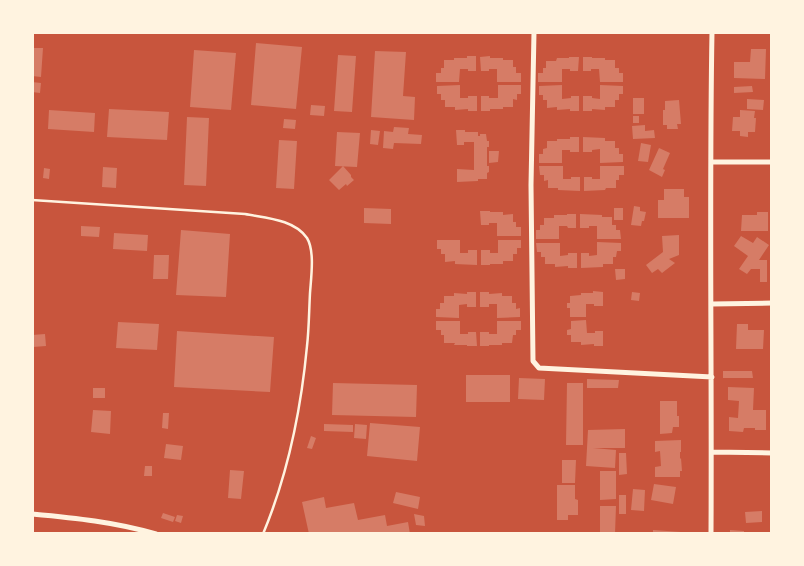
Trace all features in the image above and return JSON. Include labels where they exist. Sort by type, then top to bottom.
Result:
[{"type":"street","points":[[534,32],[531,185],[533,361],[539,368],[712,377]]},
{"type":"street","points":[[711,534],[712,32]]},
{"type":"street","points":[[711,162],[772,162]]},
{"type":"street","points":[[712,304],[772,303]]},
{"type":"street","points":[[712,452],[772,453]]},
{"type":"street","points":[[32,514],[97,520],[138,528],[156,534]]},
{"type":"lane","points":[[32,200],[245,214],[291,225],[299,229],[308,239],[311,246],[311,264],[307,346],[297,424],[271,515],[263,534]]},
{"type":"building","points":[[256,43],[302,47],[296,109],[251,105]]},
{"type":"building","points":[[34,48],[43,48],[41,77],[32,76]]},
{"type":"building","points":[[751,49],[766,49],[765,79],[734,78],[734,62],[750,62]]},
{"type":"building","points":[[194,50],[236,53],[231,110],[190,107]]},
{"type":"building","points":[[375,51],[406,52],[403,96],[415,97],[414,120],[371,117]]},
{"type":"building","points":[[338,55],[356,56],[352,112],[334,111]]},
{"type":"building","points":[[467,56],[476,56],[476,71],[460,69],[459,82],[436,82],[436,73],[441,73],[441,68],[444,68],[444,60],[467,58]]},
{"type":"building","points":[[490,56],[490,58],[513,60],[513,67],[516,67],[516,73],[521,73],[521,82],[497,82],[497,69],[481,71],[480,57]]},
{"type":"building","points":[[579,57],[578,71],[562,69],[562,82],[538,82],[538,73],[543,73],[543,68],[546,68],[546,61],[556,61],[557,58]]},
{"type":"building","points":[[583,57],[615,60],[615,68],[619,68],[619,73],[623,73],[623,82],[600,82],[599,69],[583,71]]},
{"type":"building","points":[[32,82],[41,83],[40,93],[32,92]]},
{"type":"building","points":[[460,85],[460,98],[477,96],[477,111],[468,111],[468,109],[455,110],[455,107],[445,107],[445,100],[441,100],[441,94],[437,94],[437,86]]},
{"type":"building","points":[[498,85],[521,85],[521,94],[517,94],[517,100],[513,99],[513,107],[481,111],[481,96],[498,98]]},
{"type":"building","points":[[562,85],[562,99],[579,96],[579,111],[570,111],[570,109],[557,110],[557,107],[547,108],[547,100],[543,100],[543,95],[539,95],[539,86]]},
{"type":"building","points":[[600,85],[623,86],[623,94],[619,94],[619,100],[615,100],[615,107],[605,107],[605,110],[592,109],[592,111],[583,111],[583,96],[592,96],[592,98],[600,99]]},
{"type":"building","points":[[752,86],[753,92],[734,93],[734,87]]},
{"type":"building","points":[[633,98],[644,98],[644,114],[633,114]]},
{"type":"building","points":[[747,99],[764,100],[763,110],[747,109]]},
{"type":"building","points":[[679,100],[681,124],[677,124],[678,129],[667,129],[667,125],[663,125],[665,101]]},
{"type":"building","points":[[311,105],[325,106],[324,116],[310,115]]},
{"type":"building","points":[[109,109],[169,112],[167,140],[107,137]]},
{"type":"building","points":[[49,110],[95,113],[94,132],[48,129]]},
{"type":"building","points":[[740,110],[755,111],[755,132],[748,132],[748,137],[740,136],[740,131],[732,131],[733,117],[740,117]]},
{"type":"building","points":[[633,116],[639,116],[639,123],[633,123]]},
{"type":"building","points":[[187,117],[209,118],[206,186],[184,185]]},
{"type":"building","points":[[284,119],[296,120],[295,129],[283,128]]},
{"type":"building","points":[[645,125],[645,131],[654,130],[655,138],[633,139],[632,126]]},
{"type":"building","points":[[394,127],[409,128],[408,134],[422,135],[421,144],[394,143],[393,149],[383,148],[384,131],[393,132]]},
{"type":"building","points":[[371,130],[380,131],[378,145],[370,144]]},
{"type":"building","points":[[456,130],[478,132],[478,136],[486,134],[487,141],[489,141],[489,147],[487,147],[487,166],[489,166],[489,172],[487,173],[487,179],[457,182],[457,169],[474,170],[474,142],[464,142],[464,145],[457,145]]},
{"type":"building","points":[[337,132],[360,133],[357,167],[335,166]]},
{"type":"building","points":[[570,137],[579,137],[579,152],[562,150],[562,163],[539,163],[539,154],[543,154],[543,149],[547,148],[547,141],[570,139]]},
{"type":"building","points":[[583,137],[605,138],[605,141],[615,141],[615,148],[619,148],[619,154],[623,154],[623,162],[600,163],[600,149],[592,150],[592,152],[583,152]]},
{"type":"building","points":[[279,140],[297,141],[294,189],[276,188]]},
{"type":"building","points":[[641,143],[651,145],[648,162],[638,161]]},
{"type":"building","points":[[659,148],[670,153],[663,169],[665,170],[662,177],[649,170]]},
{"type":"building","points":[[489,151],[499,151],[498,162],[489,163]]},
{"type":"building","points":[[343,166],[354,180],[339,190],[329,180]]},
{"type":"building","points":[[539,166],[563,166],[563,179],[580,177],[580,191],[548,188],[548,180],[544,181],[544,175],[540,175]]},
{"type":"building","points":[[600,166],[624,166],[624,175],[619,175],[619,180],[616,180],[616,188],[584,191],[584,177],[600,179]]},
{"type":"building","points":[[103,167],[117,168],[116,188],[102,187]]},
{"type":"building","points":[[44,168],[50,169],[49,179],[43,178]]},
{"type":"building","points":[[664,189],[684,189],[684,197],[689,197],[689,218],[658,218],[658,200],[664,200]]},
{"type":"building","points":[[634,206],[640,207],[640,211],[646,212],[641,226],[631,225]]},
{"type":"building","points":[[364,208],[391,209],[391,224],[364,223]]},
{"type":"building","points":[[614,208],[623,208],[623,220],[614,220]]},
{"type":"building","points":[[480,211],[503,212],[503,215],[513,214],[513,222],[516,222],[516,227],[521,227],[521,236],[497,236],[497,223],[481,225]]},
{"type":"building","points":[[757,212],[768,212],[768,231],[741,231],[742,215],[757,215]]},
{"type":"building","points":[[576,214],[576,228],[559,226],[559,239],[536,239],[536,230],[540,230],[540,225],[544,225],[544,218],[554,218],[554,215]]},
{"type":"building","points":[[580,214],[612,217],[612,225],[616,225],[616,230],[620,230],[621,239],[597,239],[597,226],[580,228]]},
{"type":"building","points":[[81,226],[100,227],[99,237],[81,236]]},
{"type":"building","points":[[181,230],[230,234],[226,297],[176,295]]},
{"type":"building","points":[[114,233],[148,235],[147,251],[113,249]]},
{"type":"building","points":[[679,235],[679,255],[669,259],[675,263],[662,273],[658,269],[652,273],[646,265],[663,252],[662,236]]},
{"type":"building","points":[[741,236],[753,243],[757,237],[769,245],[759,260],[767,260],[767,282],[760,282],[760,269],[751,269],[747,274],[739,269],[748,256],[734,246]]},
{"type":"building","points":[[437,240],[460,240],[460,253],[468,253],[468,250],[477,250],[477,265],[455,264],[455,261],[445,262],[445,254],[441,254],[441,249],[437,249]]},
{"type":"building","points":[[498,240],[521,240],[521,248],[517,248],[517,254],[513,254],[513,261],[503,261],[503,264],[481,265],[481,250],[490,250],[490,253],[498,253]]},
{"type":"building","points":[[597,242],[621,243],[621,251],[617,251],[616,257],[613,257],[613,264],[603,264],[603,267],[581,268],[581,253],[589,253],[589,256],[597,255]]},
{"type":"building","points":[[536,243],[560,243],[560,256],[568,255],[568,253],[577,253],[577,268],[568,268],[568,266],[555,267],[555,264],[545,264],[545,257],[541,257],[541,252],[537,252]]},
{"type":"building","points":[[154,255],[169,255],[168,279],[153,279]]},
{"type":"building","points":[[615,269],[625,269],[625,279],[616,280]]},
{"type":"building","points":[[593,291],[603,292],[603,306],[586,304],[586,317],[570,317],[570,308],[567,308],[567,303],[570,303],[570,296],[581,295],[581,293],[593,293]]},
{"type":"building","points":[[467,292],[476,292],[476,307],[467,307],[467,304],[459,305],[459,318],[436,317],[436,309],[440,309],[440,303],[444,303],[444,296],[454,296],[454,293],[467,294]]},
{"type":"building","points":[[480,292],[489,292],[489,294],[502,293],[502,296],[512,296],[512,303],[516,303],[516,309],[520,308],[520,317],[497,318],[497,304],[489,304],[489,307],[480,307]]},
{"type":"building","points":[[632,292],[640,293],[639,301],[631,300]]},
{"type":"building","points":[[586,320],[587,333],[603,331],[603,346],[594,346],[594,344],[581,345],[581,342],[571,342],[571,335],[567,335],[567,330],[571,329],[571,321]]},
{"type":"building","points":[[436,321],[460,321],[460,334],[476,332],[477,346],[444,343],[444,335],[441,335],[441,330],[436,330]]},
{"type":"building","points":[[497,321],[521,321],[521,330],[516,330],[512,343],[480,346],[480,332],[497,334]]},
{"type":"building","points":[[118,322],[159,324],[157,350],[116,348]]},
{"type":"building","points":[[737,324],[748,324],[748,330],[764,330],[763,349],[736,349]]},
{"type":"building","points":[[177,331],[274,337],[270,392],[174,387]]},
{"type":"building","points":[[45,334],[46,346],[33,347],[32,335]]},
{"type":"building","points":[[723,371],[752,371],[753,378],[723,378]]},
{"type":"building","points":[[466,375],[510,375],[510,402],[466,402]]},
{"type":"building","points":[[519,378],[545,379],[544,400],[518,399]]},
{"type":"building","points":[[587,379],[619,380],[618,388],[587,388]]},
{"type":"building","points":[[333,383],[417,385],[416,417],[332,415]]},
{"type":"building","points":[[567,383],[583,383],[583,445],[566,445]]},
{"type":"building","points":[[728,387],[754,388],[753,410],[766,410],[766,430],[744,428],[743,432],[729,431],[729,417],[738,418],[739,401],[728,400]]},
{"type":"building","points":[[93,388],[105,388],[105,398],[93,398]]},
{"type":"building","points":[[660,401],[677,401],[679,427],[673,427],[672,433],[660,434]]},
{"type":"building","points":[[93,410],[111,411],[110,434],[91,432]]},
{"type":"building","points":[[163,413],[169,413],[168,429],[162,428]]},
{"type":"building","points":[[370,423],[420,427],[417,461],[367,456]]},
{"type":"building","points":[[324,424],[353,425],[353,432],[324,431]]},
{"type":"building","points":[[355,424],[367,425],[366,439],[354,438]]},
{"type":"building","points":[[625,429],[625,448],[593,448],[616,450],[615,468],[586,466],[588,430]]},
{"type":"building","points":[[311,436],[316,438],[312,449],[307,448]]},
{"type":"building","points":[[681,440],[680,459],[682,471],[680,471],[680,477],[655,477],[655,467],[661,466],[660,451],[655,452],[655,441]]},
{"type":"building","points":[[166,444],[183,446],[181,460],[164,458]]},
{"type":"building","points":[[619,453],[626,453],[627,474],[619,475]]},
{"type":"building","points":[[562,460],[576,460],[575,483],[562,483]]},
{"type":"building","points":[[145,466],[152,466],[152,476],[144,476]]},
{"type":"building","points":[[230,470],[244,471],[241,499],[228,498]]},
{"type":"building","points":[[600,471],[616,471],[616,499],[600,500]]},
{"type":"building","points":[[654,484],[676,487],[673,504],[651,500]]},
{"type":"building","points":[[557,485],[575,485],[578,515],[568,515],[568,520],[557,520]]},
{"type":"building","points":[[633,489],[645,490],[644,511],[631,510]]},
{"type":"building","points":[[396,492],[420,497],[418,509],[393,503]]},
{"type":"building","points":[[619,495],[626,495],[626,514],[619,514]]},
{"type":"building","points":[[324,497],[326,508],[354,503],[358,520],[385,515],[387,526],[408,522],[410,534],[309,534],[302,502]]},
{"type":"building","points":[[600,506],[616,506],[615,534],[600,534]]},
{"type":"building","points":[[762,511],[762,522],[746,523],[745,512]]},
{"type":"building","points":[[163,513],[175,517],[173,522],[161,518]]},
{"type":"building","points":[[414,514],[424,516],[425,526],[416,525]]},
{"type":"building","points":[[177,515],[183,516],[181,523],[175,521]]},
{"type":"building","points":[[653,530],[681,532],[681,534],[653,534]]},
{"type":"building","points":[[730,530],[744,531],[744,534],[730,534]]}]
